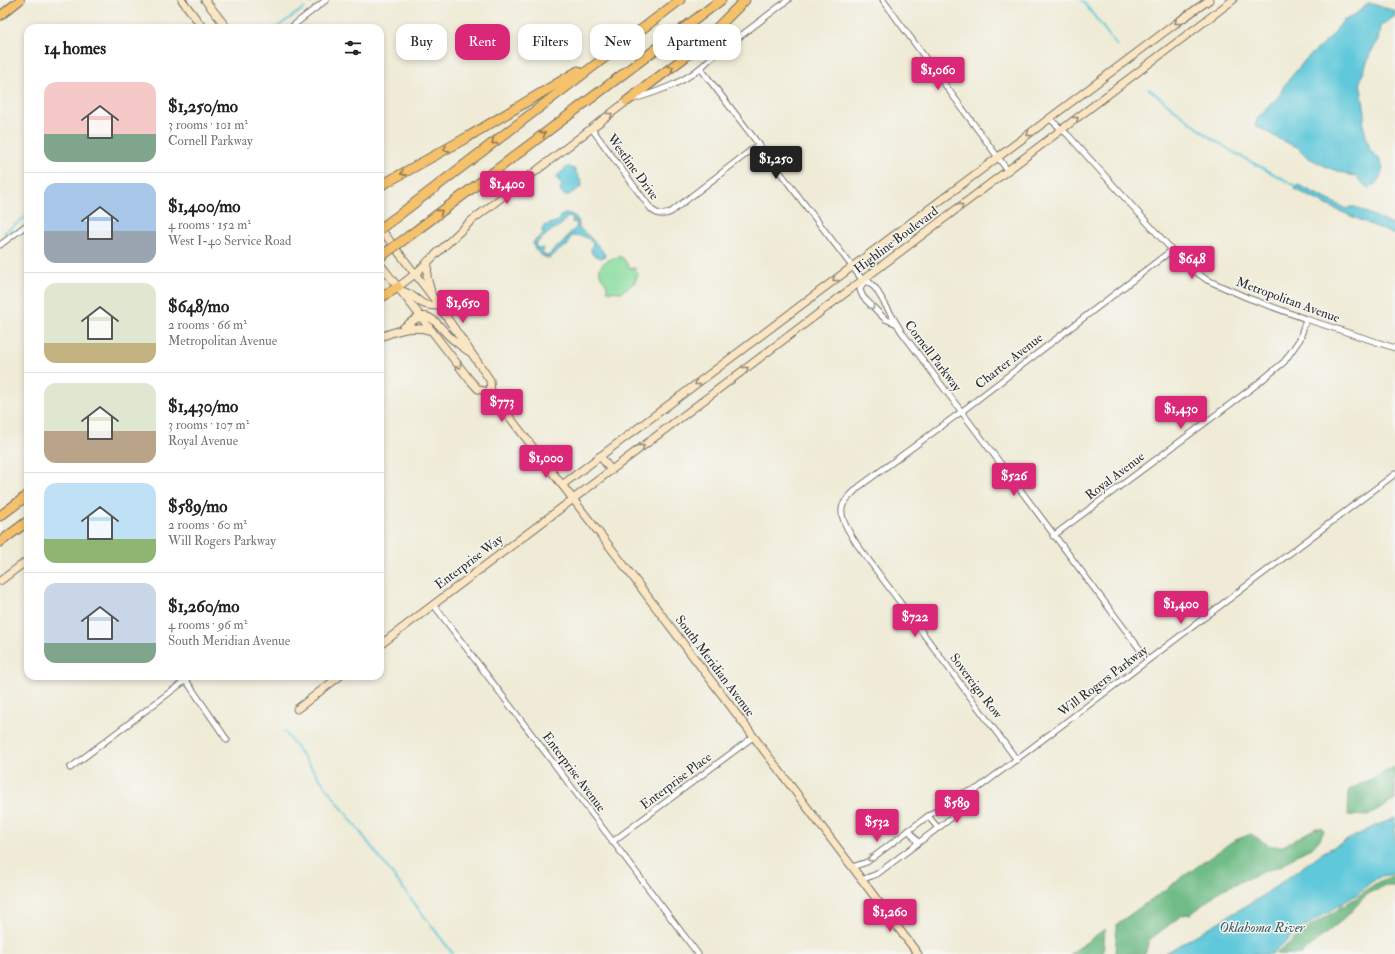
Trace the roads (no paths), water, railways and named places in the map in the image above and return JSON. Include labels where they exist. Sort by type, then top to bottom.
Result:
[{"type":"highway","points":[[645,27],[680,0]]},
{"type":"highway","points":[[384,254],[721,0]]},
{"type":"highway","points":[[627,101],[692,52],[745,0]]},
{"type":"highway","points":[[384,184],[466,138],[597,60]]},
{"type":"highway","points":[[384,226],[601,60]]},
{"type":"highway","points":[[384,296],[399,289]]},
{"type":"highway","points":[[0,516],[24,498]]},
{"type":"highway","points":[[0,542],[24,524]]},
{"type":"main road","points":[[0,16],[20,0]]},
{"type":"street","points":[[182,0],[200,24]]},
{"type":"street","points":[[205,0],[223,24]]},
{"type":"street","points":[[295,24],[326,0]]},
{"type":"street","points":[[439,306],[422,303],[413,296],[399,289],[471,221],[627,101],[676,84],[701,69],[710,59],[788,0]]},
{"type":"street","points":[[882,0],[1008,171]]},
{"type":"street","name":"Highline Boulevard","points":[[562,485],[1169,28],[1209,0]]},
{"type":"street","name":"Highline Boulevard","points":[[573,499],[863,282],[1232,0]]},
{"type":"street","name":"Cornell Parkway","points":[[701,69],[863,282],[869,282],[876,289],[893,316],[895,323],[1053,536],[1148,660]]},
{"type":"street","name":"Metropolitan Avenue","points":[[1050,119],[1062,130],[1172,250],[1193,270],[1207,280],[1248,298],[1306,319],[1395,348]]},
{"type":"street","name":"Westline Drive","points":[[592,129],[651,210],[659,215],[664,215],[671,212],[759,144]]},
{"type":"street","points":[[0,245],[24,227]]},
{"type":"street","name":"South Meridian Avenue","points":[[384,234],[432,296],[490,380],[491,393],[918,954]]},
{"type":"street","name":"Charter Avenue","points":[[843,505],[852,493],[860,486],[961,412],[1172,250]]},
{"type":"street","points":[[428,261],[427,277],[432,296]]},
{"type":"street","name":"South Meridian Avenue","points":[[384,269],[478,389],[491,393]]},
{"type":"street","points":[[863,282],[860,290],[863,297],[885,319],[895,323]]},
{"type":"street","points":[[384,335],[403,328],[415,319],[427,316],[433,319],[458,344],[471,353]]},
{"type":"street","name":"Royal Avenue","points":[[1053,536],[1284,362],[1300,339],[1306,319]]},
{"type":"street","points":[[403,328],[422,328],[432,331]]},
{"type":"street","points":[[600,456],[611,470]]},
{"type":"street","name":"Will Rogers Parkway","points":[[852,867],[867,862],[928,816],[963,793],[977,789],[1395,474]]},
{"type":"street","name":"Enterprise Way","points":[[384,642],[573,499]]},
{"type":"street","name":"Sovereign Row","points":[[843,505],[845,524],[856,544],[1017,760]]},
{"type":"street","points":[[0,581],[24,563]]},
{"type":"street","name":"Enterprise Avenue","points":[[433,604],[698,954]]},
{"type":"street","points":[[70,768],[181,680]]},
{"type":"street","points":[[185,680],[227,740]]},
{"type":"street","points":[[297,709],[335,680]]},
{"type":"street","name":"Enterprise Place","points":[[612,842],[754,737]]},
{"type":"street","name":"Will Rogers Parkway","points":[[861,880],[877,874],[938,828],[970,801],[977,789]]},
{"type":"street","points":[[928,816],[938,828]]},
{"type":"street","points":[[909,830],[918,843]]},
{"type":"water","points":[[1369,3],[1395,11],[1395,16],[1380,27],[1378,41],[1370,54],[1360,82],[1365,112],[1363,124],[1366,136],[1370,150],[1379,159],[1383,168],[1381,175],[1375,184],[1368,188],[1356,177],[1329,168],[1307,157],[1297,147],[1281,140],[1255,125],[1258,117],[1280,95],[1283,87],[1306,59],[1329,39],[1343,21],[1353,16]]},
{"type":"water","points":[[567,167],[574,169],[582,183],[581,187],[567,196],[560,190],[562,185],[556,177]]},
{"type":"water","points":[[1298,185],[1347,209],[1350,207],[1355,207],[1395,226],[1395,235],[1335,209],[1295,189]]},
{"type":"water","points":[[567,213],[573,215],[578,222],[579,228],[599,247],[605,255],[604,257],[600,258],[592,254],[591,249],[593,244],[591,241],[586,237],[580,236],[570,237],[568,245],[550,258],[544,257],[538,253],[533,245],[533,242],[543,234],[542,229],[544,226],[558,221],[560,216]],"holes":[[[567,217],[573,218],[572,222],[577,222],[576,228],[569,234],[563,243],[552,251],[550,255],[546,256],[542,253],[544,250],[543,248],[538,249],[535,244],[552,230],[561,225]]]},
{"type":"water","name":"Oklahoma River","points":[[1395,818],[1395,874],[1381,876],[1370,883],[1356,895],[1299,930],[1272,954],[1164,954],[1261,897],[1322,853],[1373,827]]},
{"type":"waterway","points":[[311,3],[315,0]]},
{"type":"waterway","points":[[1082,0],[1117,46]]},
{"type":"waterway","points":[[282,24],[304,8]]},
{"type":"waterway","points":[[1149,89],[1208,136],[1238,155],[1298,187]]},
{"type":"waterway","points":[[4,233],[24,218]]},
{"type":"waterway","points":[[284,731],[453,954]]}]
